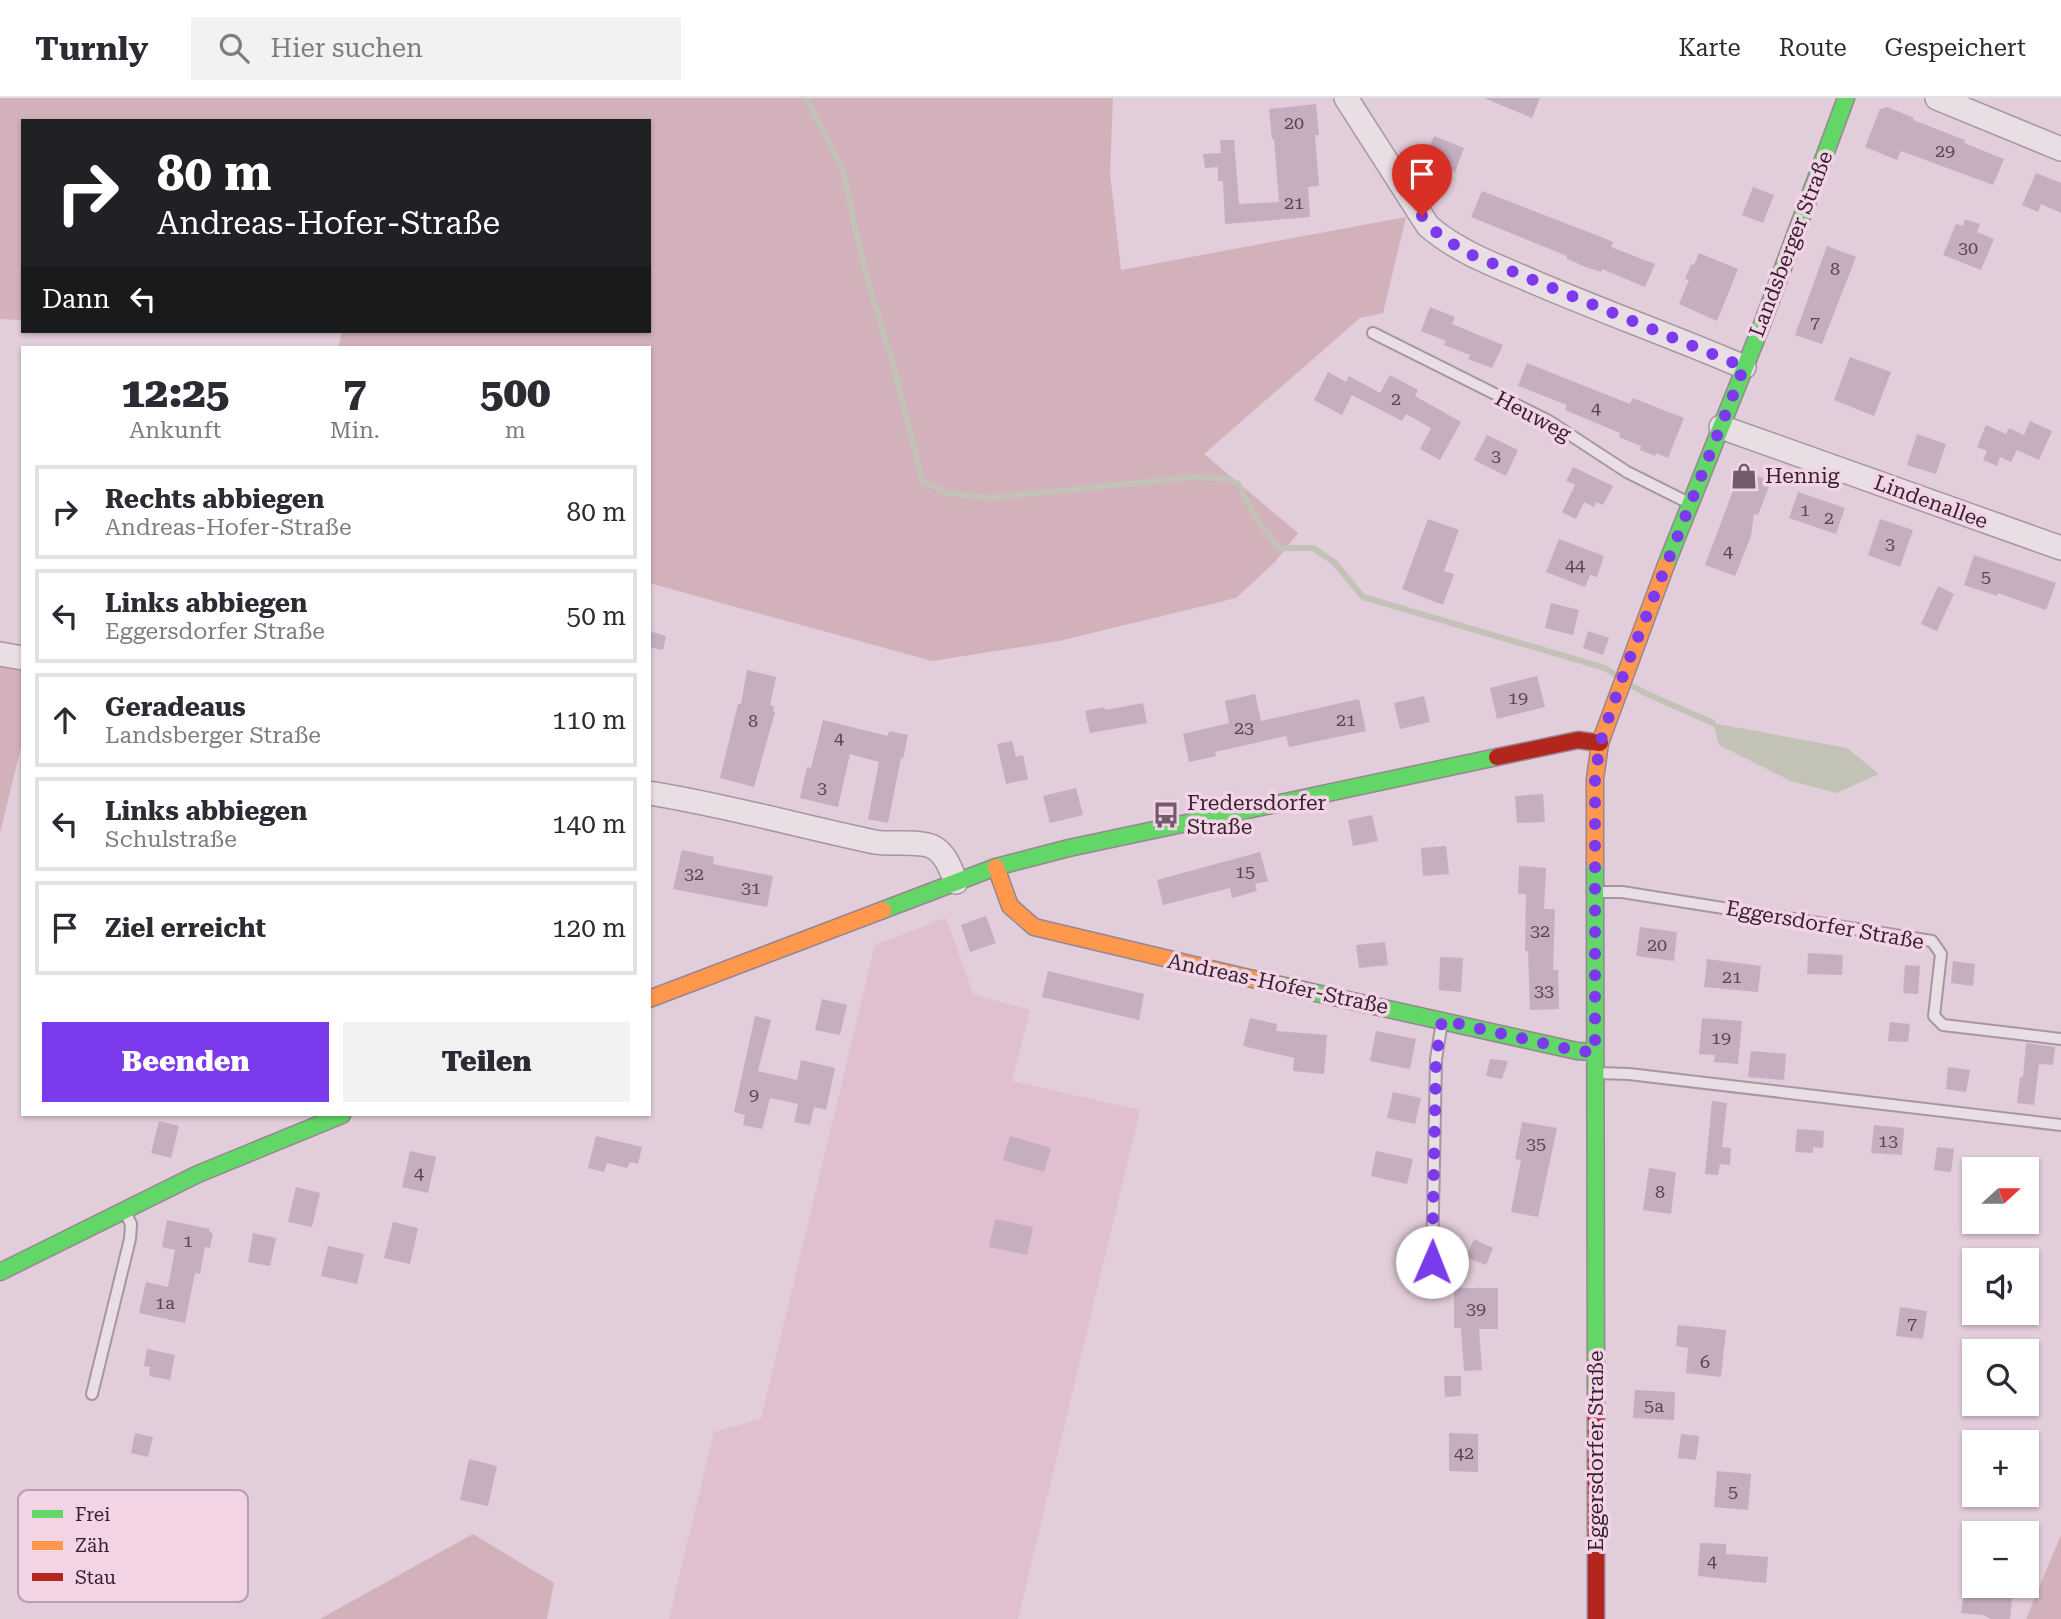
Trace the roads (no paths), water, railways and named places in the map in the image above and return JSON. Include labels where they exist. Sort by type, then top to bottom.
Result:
[{"type":"street","points":[[1346,98],[1428,226],[1438,234],[1465,252],[1744,367]]},
{"type":"street","name":"Landsberger Straße","points":[[1600,743],[1622,678],[1846,98]]},
{"type":"street","points":[[1937,98],[2061,149]]},
{"type":"street","name":"Lindenallee","points":[[1721,427],[2061,548]]},
{"type":"street","points":[[0,654],[21,658]]},
{"type":"street","points":[[651,998],[996,867],[1069,848],[1578,740],[1600,743]]},
{"type":"street","name":"Eggersdorfer Straße","points":[[1596,1619],[1595,779],[1600,743]]},
{"type":"street","points":[[651,793],[766,816],[878,843],[923,844],[935,848],[946,858],[956,883]]},
{"type":"street","name":"Andreas-Hofer-Straße","points":[[996,867],[1010,906],[1034,927],[1182,964],[1577,1051],[1595,1052]]},
{"type":"street","points":[[0,1272],[129,1208],[272,1142],[339,1116]]},
{"type":"lane","name":"Heuweg","points":[[1373,333],[1549,421],[1627,472],[1672,497],[1690,503]]},
{"type":"lane","name":"Eggersdorfer Straße","points":[[1595,892],[1622,892],[1932,941],[1941,954],[1934,1016],[1943,1025],[2061,1039]]},
{"type":"lane","points":[[1432,1262],[1436,1059],[1442,1020]]},
{"type":"lane","points":[[1595,1073],[1629,1074],[2061,1125]]},
{"type":"lane","points":[[92,1394],[130,1239],[129,1208]]},
{"type":"waterway","points":[[806,98],[843,171],[864,267],[923,481],[947,493],[989,498],[1195,477],[1226,479],[1238,484],[1255,517],[1279,548],[1313,548],[1334,562],[1363,597],[1605,668],[1614,674]]},
{"type":"waterway","points":[[1629,684],[1713,723]]},
{"type":"place","name":"Hennig","points":[[1744,476]]},
{"type":"place","name":"Fredersdorfer Straße","points":[[1166,815]]}]
